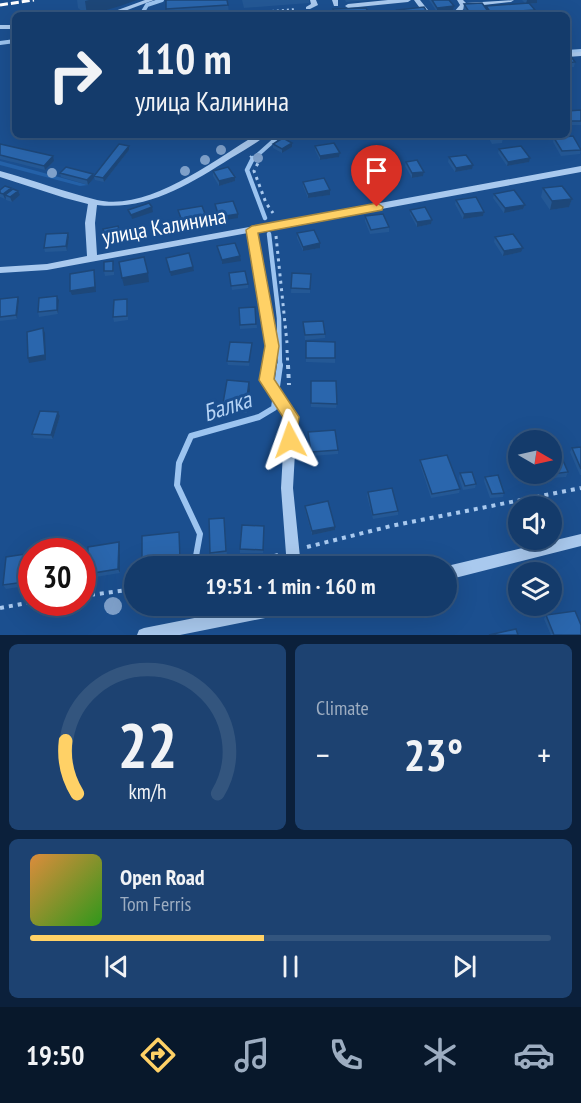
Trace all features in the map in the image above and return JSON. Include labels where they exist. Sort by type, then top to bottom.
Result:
[{"type":"street","points":[[116,12],[151,0]]},
{"type":"street","points":[[308,8],[315,5],[313,0]]},
{"type":"street","points":[[348,6],[408,0]]},
{"type":"street","points":[[417,0],[427,12]]},
{"type":"street","points":[[462,3],[511,0]]},
{"type":"street","points":[[0,174],[93,201],[127,204],[145,200],[169,189],[255,138]]},
{"type":"street","name":"улица Калинина","points":[[0,270],[47,267],[581,169]]},
{"type":"street","points":[[92,259],[90,223],[93,201]]},
{"type":"street","points":[[252,230],[272,346],[267,380],[291,417],[287,488],[294,556]]},
{"type":"street","points":[[457,571],[581,540]]},
{"type":"street","points":[[144,635],[240,616]]},
{"type":"path","points":[[259,12],[308,8]]},
{"type":"path","points":[[249,156],[258,163],[254,171],[266,203],[276,218],[291,417]]},
{"type":"path","points":[[272,556],[391,526],[581,488]]},
{"type":"path","points":[[96,594],[124,590]]},
{"type":"path","points":[[0,608],[18,605]]},
{"type":"shaded area","points":[[0,161],[88,185],[80,186],[0,165]]},
{"type":"building","points":[[166,0],[227,0],[228,5],[166,9]]},
{"type":"building","points":[[432,0],[449,0],[454,6],[437,8]]},
{"type":"building","points":[[482,3],[489,12],[469,12],[464,4]]},
{"type":"building","points":[[529,3],[535,10],[490,12],[486,6]]},
{"type":"building","points":[[424,7],[427,12],[399,12],[397,10]]},
{"type":"building","points":[[366,8],[368,12],[334,12],[333,9]]},
{"type":"building","points":[[581,110],[581,121],[571,121],[570,111]]},
{"type":"building","points":[[573,136],[581,150],[562,151],[554,138]]},
{"type":"building","points":[[283,138],[292,143],[282,149],[273,144]]},
{"type":"building","points":[[334,143],[340,153],[320,156],[315,146]]},
{"type":"building","points":[[0,144],[53,156],[44,166],[0,155]]},
{"type":"building","points":[[119,144],[129,146],[103,178],[94,176]]},
{"type":"building","points":[[521,146],[530,158],[508,162],[499,149]]},
{"type":"building","points":[[466,155],[473,165],[456,168],[449,157]]},
{"type":"building","points":[[417,160],[424,172],[412,173],[406,162]]},
{"type":"building","points":[[66,167],[93,174],[87,180],[60,173]]},
{"type":"building","points":[[228,167],[235,177],[219,181],[213,171]]},
{"type":"building","points":[[376,169],[381,180],[364,182],[359,171]]},
{"type":"building","points":[[324,178],[330,190],[308,194],[303,182]]},
{"type":"building","points":[[5,186],[11,188],[3,194],[0,193],[0,190]]},
{"type":"building","points":[[562,186],[572,199],[552,201],[543,188]]},
{"type":"building","points":[[13,189],[18,191],[10,197],[5,195]]},
{"type":"building","points":[[514,190],[525,205],[505,208],[494,194]]},
{"type":"building","points":[[476,197],[484,212],[464,214],[456,200]]},
{"type":"building","points":[[233,201],[238,214],[219,217],[215,204]]},
{"type":"building","points":[[149,203],[152,207],[131,215],[128,210]]},
{"type":"building","points":[[202,206],[207,219],[183,224],[178,210]]},
{"type":"building","points":[[425,207],[432,220],[417,222],[410,210]]},
{"type":"building","points":[[383,214],[389,227],[371,230],[365,216]]},
{"type":"building","points":[[118,226],[121,237],[106,240],[103,229]]},
{"type":"building","points":[[314,230],[320,243],[303,247],[297,233]]},
{"type":"building","points":[[68,233],[66,246],[44,248],[46,234]]},
{"type":"building","points":[[513,234],[523,248],[504,251],[495,237]]},
{"type":"building","points":[[235,243],[240,256],[222,260],[217,246]]},
{"type":"building","points":[[189,253],[193,267],[170,272],[166,258]]},
{"type":"building","points":[[144,257],[148,273],[122,278],[119,262]]},
{"type":"building","points":[[113,261],[113,271],[104,271],[104,262]]},
{"type":"building","points":[[94,270],[95,287],[70,291],[70,274]]},
{"type":"building","points":[[245,271],[248,284],[231,286],[229,273]]},
{"type":"building","points":[[292,273],[311,274],[310,289],[291,288]]},
{"type":"building","points":[[57,296],[57,310],[38,312],[39,298]]},
{"type":"building","points":[[18,297],[16,315],[0,317],[0,299]]},
{"type":"building","points":[[127,299],[127,316],[113,317],[114,300]]},
{"type":"building","points":[[255,307],[256,324],[240,325],[239,308]]},
{"type":"building","points":[[323,321],[325,334],[305,335],[303,322]]},
{"type":"building","points":[[43,328],[45,355],[28,358],[27,332]]},
{"type":"building","points":[[306,341],[335,342],[335,358],[306,358]]},
{"type":"building","points":[[230,342],[252,343],[249,362],[227,361]]},
{"type":"building","points":[[227,380],[249,382],[246,405],[223,403]]},
{"type":"building","points":[[311,381],[336,381],[337,404],[311,403]]},
{"type":"building","points":[[40,411],[58,412],[51,435],[32,434]]},
{"type":"building","points":[[335,430],[338,450],[311,452],[308,432]]},
{"type":"building","points":[[581,447],[581,469],[572,448]]},
{"type":"building","points":[[447,455],[460,489],[432,494],[420,460]]},
{"type":"building","points":[[562,458],[568,472],[562,473]]},
{"type":"building","points":[[472,472],[476,484],[465,486],[460,473]]},
{"type":"building","points":[[498,475],[504,493],[492,494],[485,477]]},
{"type":"building","points":[[392,488],[398,511],[373,515],[368,492]]},
{"type":"building","points":[[328,501],[335,527],[312,531],[305,506]]},
{"type":"building","points":[[224,518],[226,551],[210,553],[209,519]]},
{"type":"building","points":[[242,525],[264,526],[263,550],[240,549]]},
{"type":"building","points":[[179,532],[180,556],[142,556],[142,536]]},
{"type":"building","points":[[119,542],[118,569],[96,573],[96,546]]},
{"type":"building","points":[[18,555],[18,583],[3,585],[6,557]]},
{"type":"building","points":[[575,611],[581,625],[581,635],[554,635],[546,616],[562,616],[562,613]]},
{"type":"building","points":[[516,629],[518,635],[489,635]]},
{"type":"waterway","points":[[143,12],[147,5],[162,0]]},
{"type":"waterway","points":[[0,43],[12,41]]},
{"type":"waterway","name":"Балка","points":[[570,52],[581,51]]},
{"type":"waterway","name":"Балка","points":[[252,160],[277,138]]},
{"type":"waterway","name":"Балка","points":[[252,160],[247,170],[265,218]]},
{"type":"waterway","name":"Балка","points":[[269,234],[279,318],[280,365]]},
{"type":"waterway","name":"Балка","points":[[196,556],[200,534],[177,485],[179,463],[191,436],[259,417],[274,408],[280,365]]},
{"type":"railway","points":[[0,5],[34,0]]},
{"type":"route","points":[[290,440],[291,417],[267,380],[272,346],[252,230],[377,207]]}]
